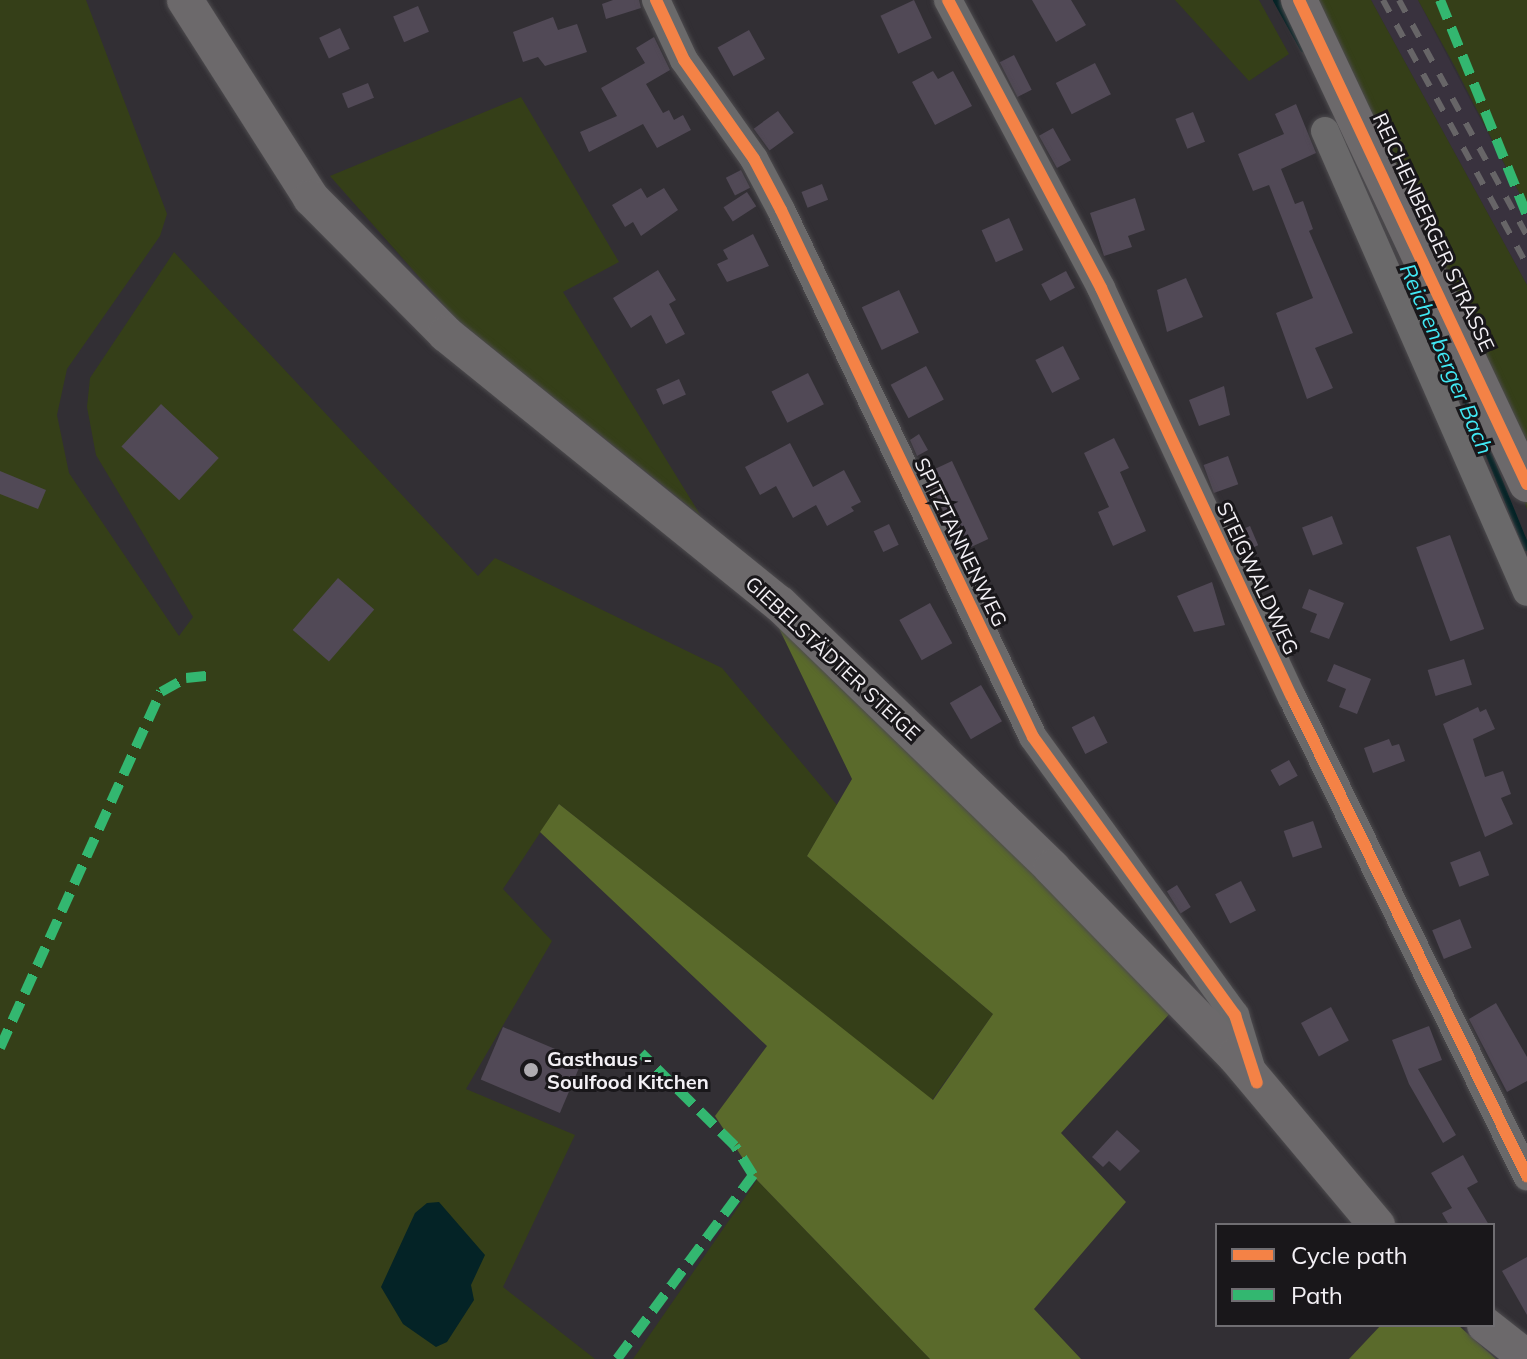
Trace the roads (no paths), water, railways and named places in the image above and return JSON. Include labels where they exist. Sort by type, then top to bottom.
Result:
[{"type":"main road","name":"GIEBELSTÄDTER STEIGE","points":[[185,0],[311,198],[446,334],[780,604],[1052,868],[1257,1083],[1375,1223]]},
{"type":"main road","name":"REICHENBERGER STRASSE","points":[[1299,0],[1527,484]]},
{"type":"main road","points":[[1488,1327],[1527,1358]]},
{"type":"street","name":"SPITZTANNENWEG","points":[[656,0],[684,60],[754,159],[781,210],[1033,737],[1235,1015],[1257,1083]]},
{"type":"street","name":"STEIGWALDWEG","points":[[948,0],[1101,288],[1292,697],[1527,1176]]},
{"type":"street","points":[[1325,131],[1526,585]]},
{"type":"water","points":[[439,1202],[485,1255],[471,1285],[474,1300],[447,1342],[436,1347],[403,1324],[381,1287],[415,1213],[427,1203]]},
{"type":"waterway","name":"Reichenberger Bach","points":[[1276,0],[1303,49]]},
{"type":"waterway","name":"Reichenberger Bach","points":[[1462,389],[1527,548]]},
{"type":"railway","points":[[1383,0],[1527,265]]},
{"type":"railway","points":[[1399,0],[1527,236]]},
{"type":"place","name":"Gasthaus - Soulfood Kitchen","points":[[531,1070]]}]
